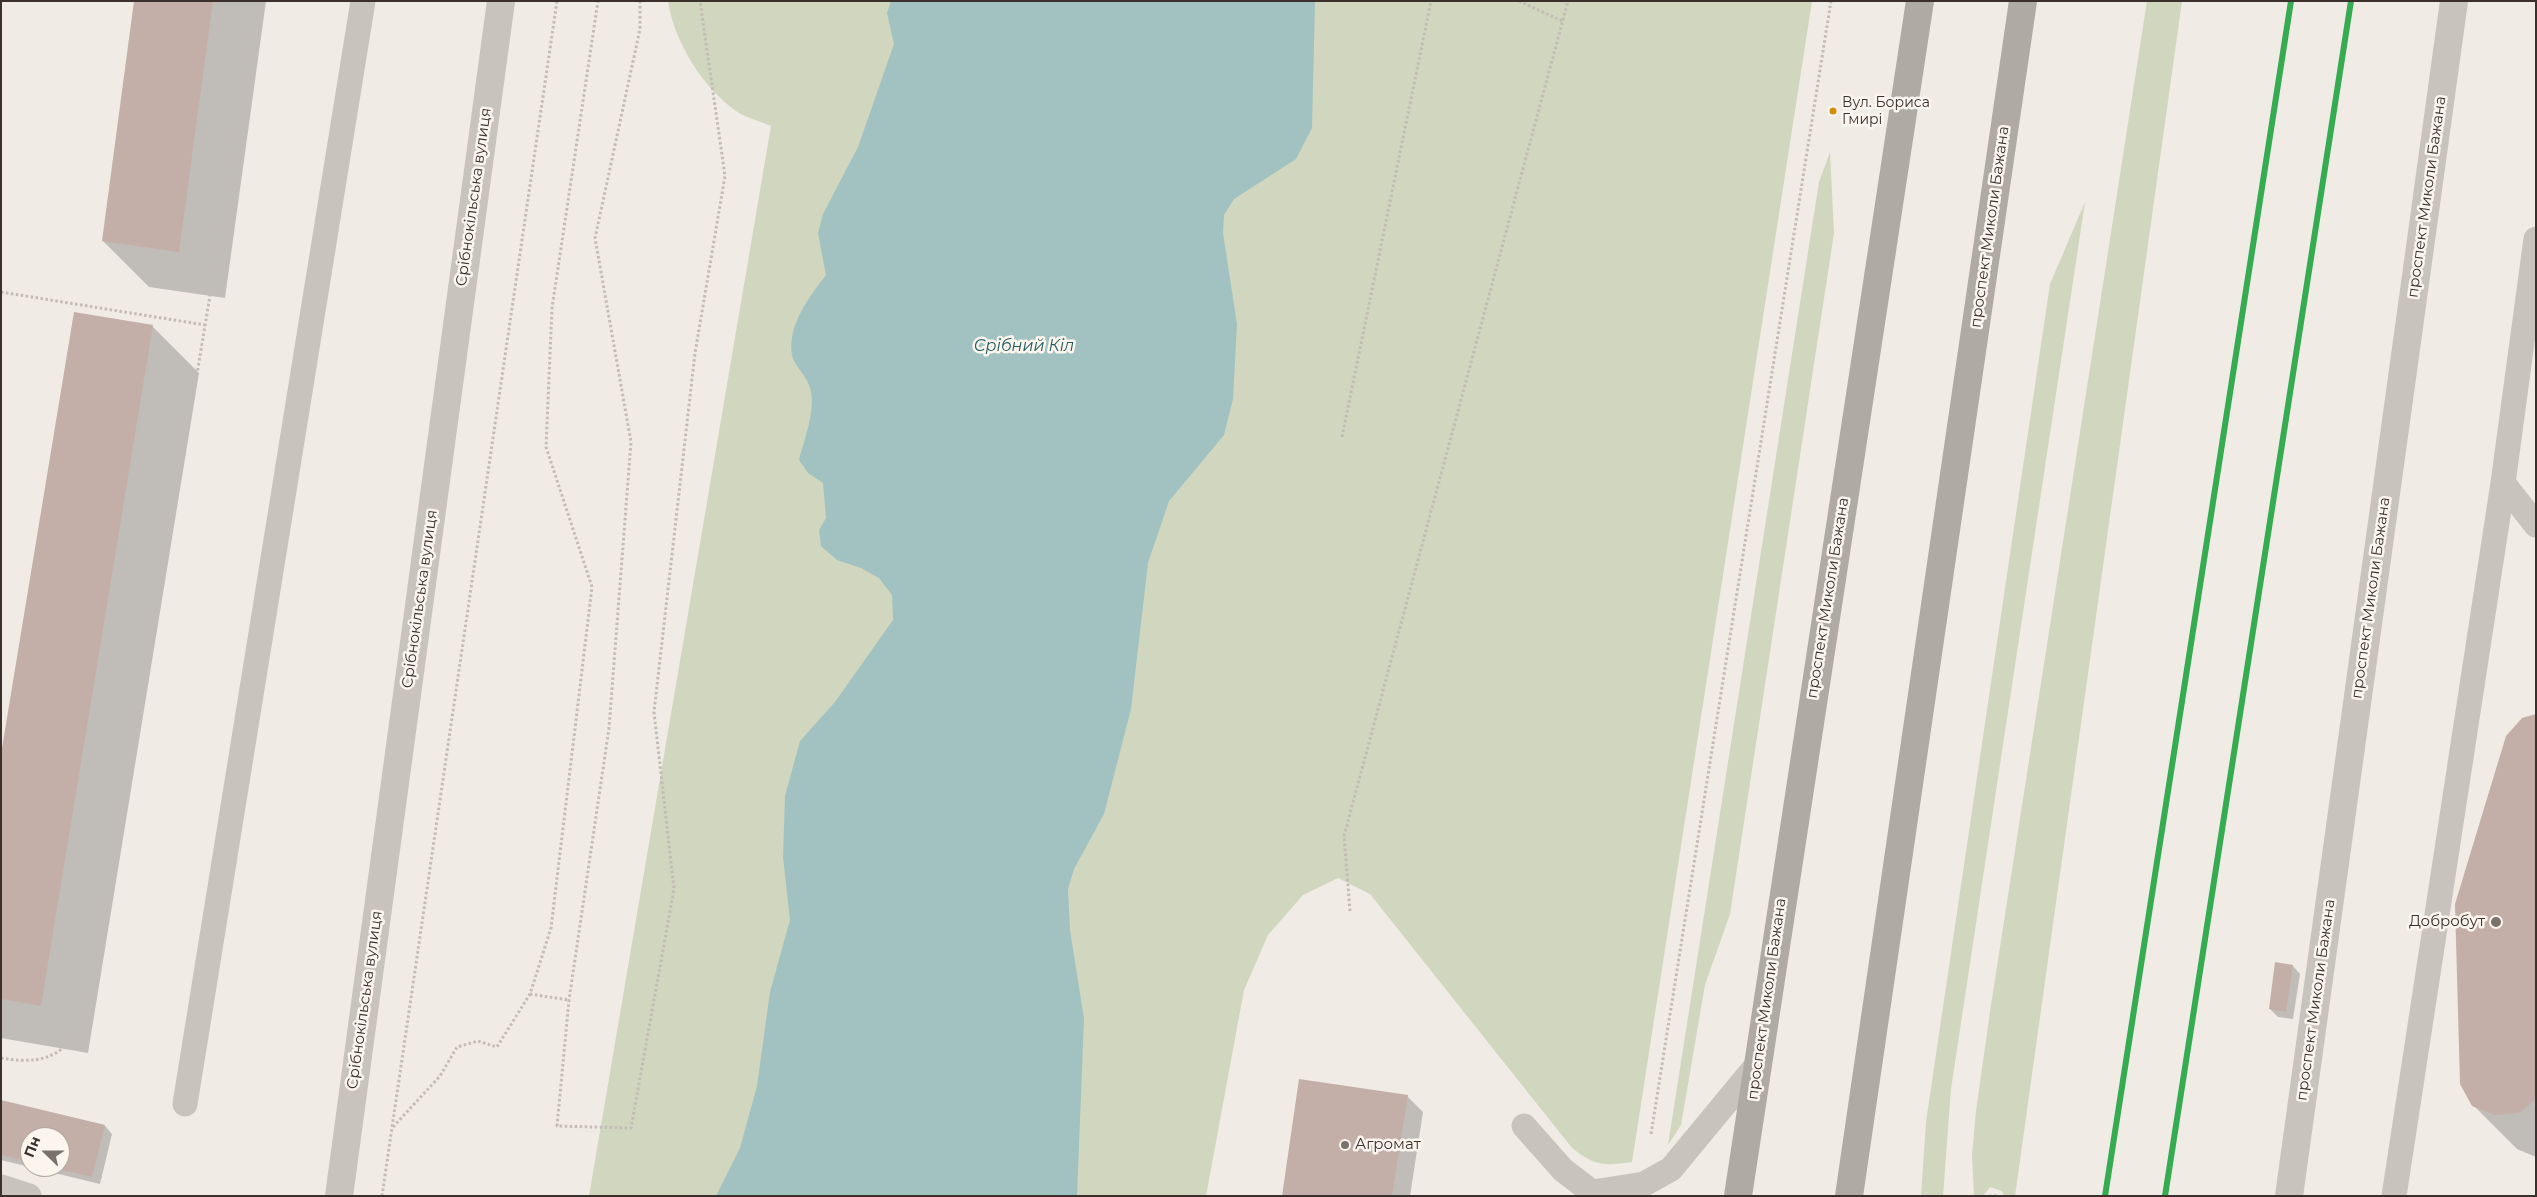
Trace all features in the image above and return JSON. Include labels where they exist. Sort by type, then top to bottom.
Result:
[{"type":"highway","name":"проспект Миколи Бажана","points":[[1738,1196],[1920,1]]},
{"type":"highway","name":"проспект Миколи Бажана","points":[[1849,1196],[2023,1]]},
{"type":"street","name":"Срібнокільська вулиця","points":[[339,1196],[501,1]]},
{"type":"street","name":"проспект Миколи Бажана","points":[[2289,1196],[2454,1]]},
{"type":"lane","points":[[185,1104],[363,1]]},
{"type":"lane","points":[[2394,1196],[2503,483],[2528,349],[2536,239]]},
{"type":"lane","points":[[2503,483],[2536,525]]},
{"type":"lane","points":[[1524,1126],[1563,1170],[1595,1194],[1644,1184],[1671,1169],[1758,1065]]},
{"type":"lane","points":[[1,1187],[29,1196]]},
{"type":"path","points":[[1,1058],[19,1061],[41,1059],[63,1049],[81,1028],[93,999],[259,1]]},
{"type":"path","points":[[382,1196],[557,1]]},
{"type":"path","points":[[393,1127],[440,1076],[457,1046],[478,1041],[497,1047],[530,994],[551,928],[592,587],[546,447],[552,308],[598,1]]},
{"type":"path","points":[[640,1],[640,29],[595,238],[631,442],[609,728],[570,1000],[557,1126],[631,1128],[674,889],[654,712],[696,352],[725,176],[700,1]]},
{"type":"path","points":[[1342,437],[1431,1]]},
{"type":"path","points":[[1519,1],[1562,21]]},
{"type":"path","points":[[1350,911],[1344,836],[1568,1]]},
{"type":"path","points":[[1644,1184],[1831,1]]},
{"type":"path","points":[[1,292],[205,325]]},
{"type":"path","points":[[530,994],[570,1000]]},
{"type":"path","points":[[1989,1196],[1998,1196]]},
{"type":"green space","points":[[668,1],[1812,1],[1632,1162],[1600,1163],[1587,1158],[1572,1148],[1370,894],[1338,878],[1303,895],[1268,935],[1244,990],[1206,1196],[589,1196],[771,126],[736,111],[701,76],[676,32]]},
{"type":"green space","points":[[2147,1],[2182,1],[2015,1196],[2004,1196],[2002,1191],[1990,1187],[1983,1196],[1974,1196],[1972,1155],[1976,1111],[1991,1005]]},
{"type":"green space","points":[[1830,152],[1834,233],[1730,914],[1705,985],[1681,1125],[1668,1145],[1819,182]]},
{"type":"green space","points":[[2085,202],[1951,1089],[1943,1196],[1921,1196],[1926,1122],[2050,284]]},
{"type":"water","name":"Срібний Кіл","points":[[891,1],[1315,1],[1312,128],[1296,159],[1234,199],[1224,215],[1223,233],[1237,324],[1233,399],[1224,435],[1169,501],[1148,563],[1131,709],[1104,814],[1074,869],[1068,889],[1070,930],[1084,1019],[1077,1196],[716,1196],[740,1148],[757,1086],[770,992],[790,920],[783,857],[785,796],[800,741],[835,702],[893,620],[892,595],[879,578],[861,568],[837,560],[821,546],[819,530],[826,518],[823,483],[808,473],[799,460],[812,409],[811,392],[808,382],[794,360],[791,344],[796,323],[806,302],[826,275],[818,233],[823,214],[858,147],[894,44],[887,13]]},
{"type":"building","points":[[134,1],[213,1],[179,252],[102,241]]},
{"type":"building","points":[[74,312],[153,325],[41,1006],[1,999],[1,754]]},
{"type":"building","name":"Добробут","points":[[2536,714],[2536,1099],[2519,1113],[2495,1115],[2472,1106],[2460,1084],[2455,904],[2506,736],[2522,718]]},
{"type":"building","points":[[2275,962],[2293,965],[2286,1012],[2269,1009]]},
{"type":"building","name":"Агромат","points":[[1299,1079],[1408,1095],[1392,1196],[1282,1196]]},
{"type":"building","points":[[1,1100],[105,1125],[92,1177],[70,1172],[70,1127],[20,1127],[20,1160],[1,1155]]},
{"type":"transit line","points":[[2105,1196],[2291,1]]},
{"type":"transit line","points":[[2165,1196],[2351,1]]},
{"type":"place","name":"Вул. Бориса Гмирі","points":[[1833,111]]},
{"type":"place","name":"Добробут","points":[[2496,922]]},
{"type":"place","name":"Агромат","points":[[1345,1145]]}]
